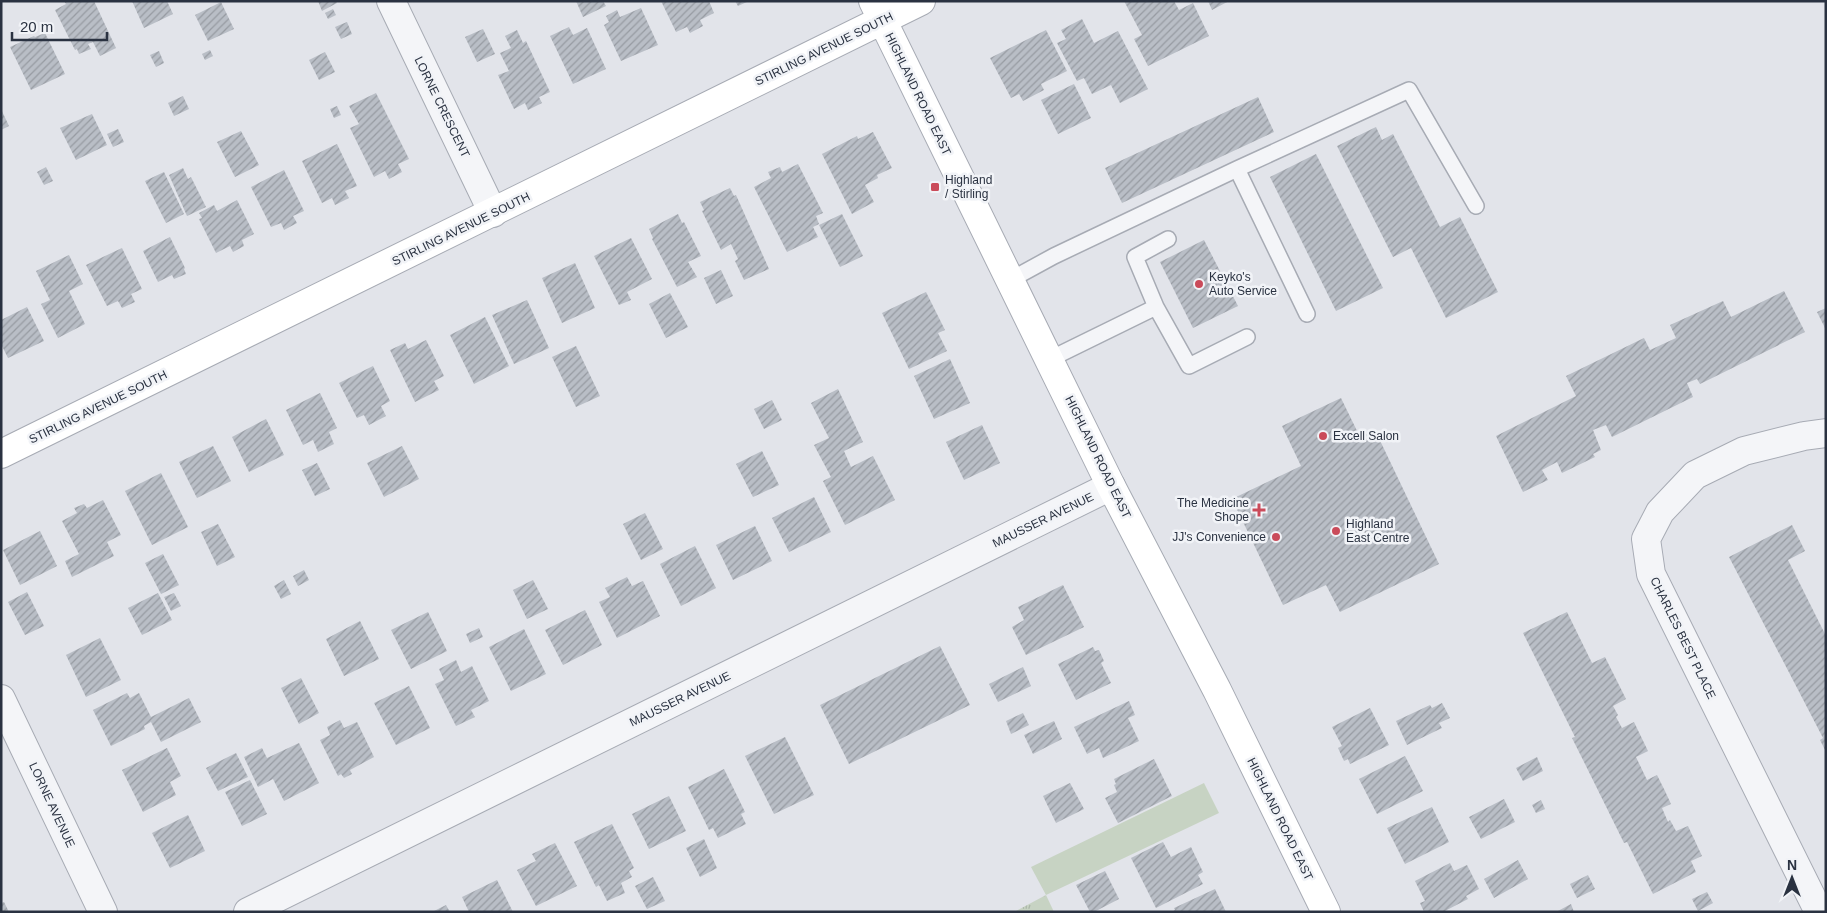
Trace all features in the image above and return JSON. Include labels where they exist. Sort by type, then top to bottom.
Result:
[{"type":"street","name":"LORNE CRESCENT","points":[[392,1],[493,213]]},
{"type":"street","name":"STIRLING AVENUE SOUTH","points":[[1,454],[493,213],[877,11],[921,1]]},
{"type":"street","name":"HIGHLAND ROAD EAST","points":[[877,11],[1111,486],[1217,690],[1326,912]]},
{"type":"street","name":"CHARLES BEST PLACE","points":[[1820,905],[1650,574],[1646,539],[1660,512],[1694,475],[1744,451],[1804,436],[1826,434]]},
{"type":"street","name":"MAUSSER AVENUE","points":[[248,912],[1111,486]]},
{"type":"street","name":"LORNE AVENUE","points":[[1,699],[103,912]]},
{"type":"lane","points":[[1010,280],[1054,256],[1409,90],[1476,206]]},
{"type":"lane","points":[[1237,169],[1307,314]]},
{"type":"lane","points":[[1168,239],[1134,257],[1156,307],[1189,366],[1247,337]]},
{"type":"lane","points":[[1050,360],[1156,307]]},
{"type":"green space","points":[[1204,783],[1219,813],[1046,895],[1031,867]]},
{"type":"green space","points":[[1046,895],[1054,912],[1014,912]]},
{"type":"building","points":[[64,1],[94,1],[116,48],[100,56],[93,42],[88,44],[91,49],[79,54],[77,49],[75,50],[55,10],[66,4]]},
{"type":"building","points":[[132,1],[167,1],[173,14],[144,28]]},
{"type":"building","points":[[318,1],[336,1],[337,3],[322,11]]},
{"type":"building","points":[[576,1],[603,1],[606,6],[583,17]]},
{"type":"building","points":[[661,1],[709,1],[714,13],[700,20],[703,26],[690,33],[687,27],[676,32]]},
{"type":"building","points":[[735,1],[749,1],[738,6]]},
{"type":"building","points":[[1124,1],[1174,1],[1179,10],[1193,3],[1209,36],[1148,66],[1134,39],[1142,35]]},
{"type":"building","points":[[1208,1],[1229,1],[1212,10]]},
{"type":"building","points":[[221,2],[234,29],[208,41],[195,15]]},
{"type":"building","points":[[641,8],[658,45],[621,61],[604,25],[609,22],[606,16],[617,10],[620,17]]},
{"type":"building","points":[[333,9],[336,15],[328,19],[325,13]]},
{"type":"building","points":[[1082,19],[1094,43],[1118,31],[1148,89],[1120,103],[1111,85],[1092,94],[1084,78],[1077,81],[1057,43],[1066,39],[1061,30]]},
{"type":"building","points":[[347,22],[352,34],[341,39],[335,27]]},
{"type":"building","points":[[569,27],[573,35],[587,28],[606,69],[573,84],[550,36]]},
{"type":"building","points":[[483,29],[495,54],[477,62],[465,37]]},
{"type":"building","points":[[517,30],[523,43],[526,41],[550,92],[539,97],[542,103],[528,110],[525,103],[514,109],[498,75],[509,71],[500,53],[511,48],[505,36]]},
{"type":"building","points":[[1046,30],[1067,71],[1041,84],[1044,90],[1023,101],[1019,94],[1011,98],[990,58]]},
{"type":"building","points":[[45,33],[65,74],[31,90],[10,47]]},
{"type":"building","points":[[210,50],[213,56],[205,60],[202,54]]},
{"type":"building","points":[[159,51],[164,63],[156,67],[150,55]]},
{"type":"building","points":[[325,52],[335,72],[319,80],[309,60]]},
{"type":"building","points":[[1074,84],[1091,118],[1058,134],[1041,100]]},
{"type":"building","points":[[376,93],[409,159],[398,164],[402,172],[389,179],[385,171],[374,177],[350,128],[359,124],[349,106]]},
{"type":"building","points":[[183,96],[189,109],[174,116],[168,103]]},
{"type":"building","points":[[1258,97],[1274,132],[1122,203],[1105,168]]},
{"type":"building","points":[[337,106],[341,115],[334,118],[330,109]]},
{"type":"building","points":[[1,109],[9,126],[1,130]]},
{"type":"building","points":[[92,114],[107,145],[76,160],[60,128]]},
{"type":"building","points":[[1376,127],[1382,140],[1393,134],[1440,227],[1460,217],[1498,292],[1446,318],[1411,248],[1393,257],[1337,146]]},
{"type":"building","points":[[118,129],[124,142],[113,147],[107,134]]},
{"type":"building","points":[[241,131],[259,165],[235,177],[217,142]]},
{"type":"building","points":[[873,132],[892,168],[877,175],[878,178],[865,185],[874,202],[852,214],[822,154],[857,136],[858,139]]},
{"type":"building","points":[[337,144],[357,186],[345,191],[349,198],[335,205],[332,198],[322,203],[302,161]]},
{"type":"building","points":[[1316,154],[1383,288],[1336,311],[1270,177]]},
{"type":"building","points":[[798,164],[823,213],[816,216],[819,224],[813,227],[818,237],[787,252],[754,187],[771,178],[768,172],[780,167],[782,172]]},
{"type":"building","points":[[46,167],[53,181],[44,185],[37,172]]},
{"type":"building","points":[[183,168],[188,179],[191,177],[206,207],[187,216],[169,175]]},
{"type":"building","points":[[284,170],[304,211],[293,216],[297,223],[284,230],[281,223],[271,227],[251,187]]},
{"type":"building","points":[[164,172],[184,214],[166,223],[145,181]]},
{"type":"building","points":[[730,188],[734,196],[736,195],[769,269],[744,280],[735,261],[738,259],[731,244],[721,250],[702,211],[704,210],[700,202]]},
{"type":"building","points":[[237,200],[254,234],[242,240],[244,246],[233,252],[230,246],[216,253],[199,219],[202,218],[199,213],[214,205],[217,211]]},
{"type":"building","points":[[678,214],[701,256],[688,262],[697,277],[677,287],[652,239],[649,229]]},
{"type":"building","points":[[842,214],[863,256],[840,267],[819,225]]},
{"type":"building","points":[[170,237],[186,274],[174,279],[172,275],[158,282],[143,251]]},
{"type":"building","points":[[631,238],[652,279],[627,292],[631,300],[619,305],[594,256]]},
{"type":"building","name":"Keyko's Auto Service","points":[[1204,240],[1238,306],[1193,328],[1160,262]]},
{"type":"building","points":[[122,248],[142,289],[131,294],[135,302],[122,308],[118,301],[107,306],[86,265]]},
{"type":"building","points":[[69,255],[83,284],[69,291],[85,324],[58,338],[41,304],[50,300],[36,271]]},
{"type":"building","points":[[575,263],[595,308],[562,323],[542,278]]},
{"type":"building","points":[[721,270],[733,296],[716,304],[704,278]]},
{"type":"building","points":[[1784,291],[1805,332],[1700,384],[1697,379],[1687,383],[1693,397],[1612,437],[1606,425],[1593,430],[1601,450],[1593,454],[1595,457],[1562,473],[1557,462],[1542,470],[1548,480],[1523,492],[1496,436],[1576,396],[1566,376],[1644,338],[1650,350],[1676,338],[1670,325],[1723,301],[1731,317]]},
{"type":"building","points":[[926,292],[945,330],[938,333],[947,351],[909,369],[882,313]]},
{"type":"building","points":[[670,293],[688,327],[666,338],[649,304]]},
{"type":"building","points":[[527,300],[549,348],[514,364],[492,315]]},
{"type":"building","points":[[27,307],[44,341],[8,358],[1,344],[1,320]]},
{"type":"building","points":[[1826,308],[1826,330],[1817,312]]},
{"type":"building","points":[[485,317],[509,366],[474,384],[450,335]]},
{"type":"building","points":[[426,340],[444,376],[434,381],[439,390],[415,402],[390,350],[405,343],[408,349]]},
{"type":"building","points":[[576,346],[600,396],[576,407],[552,357]]},
{"type":"building","points":[[950,359],[970,403],[934,419],[914,376]]},
{"type":"building","points":[[373,366],[390,401],[381,406],[386,416],[369,425],[364,415],[357,418],[339,383]]},
{"type":"building","points":[[838,389],[863,442],[844,451],[851,467],[873,456],[895,500],[845,525],[823,481],[831,477],[814,445],[829,438],[811,403]]},
{"type":"building","points":[[320,393],[337,428],[329,432],[334,444],[318,452],[313,440],[303,445],[286,410]]},
{"type":"building","name":"Highland East Centre","points":[[1341,398],[1360,437],[1375,430],[1439,564],[1340,612],[1326,585],[1283,605],[1232,499],[1301,466],[1282,426]]},
{"type":"building","points":[[772,400],[782,420],[764,429],[754,409]]},
{"type":"building","points":[[266,419],[284,455],[249,472],[232,437]]},
{"type":"building","points":[[982,425],[1000,463],[964,480],[946,442]]},
{"type":"building","points":[[213,446],[231,481],[197,498],[179,462]]},
{"type":"building","points":[[402,446],[419,479],[384,497],[367,463]]},
{"type":"building","points":[[762,451],[779,485],[753,497],[736,464]]},
{"type":"building","points":[[317,463],[330,489],[315,496],[302,470]]},
{"type":"building","points":[[161,473],[188,527],[152,545],[125,491]]},
{"type":"building","points":[[814,497],[831,532],[789,552],[772,518]]},
{"type":"building","points":[[103,500],[121,535],[107,542],[114,556],[72,577],[65,561],[79,554],[62,521],[77,513],[74,508],[84,504],[87,508]]},
{"type":"building","points":[[645,513],[663,549],[641,560],[623,524]]},
{"type":"building","points":[[218,524],[235,557],[217,566],[201,532]]},
{"type":"building","points":[[1792,525],[1805,551],[1788,560],[1826,636],[1826,752],[1820,740],[1823,738],[1729,557]]},
{"type":"building","points":[[755,526],[772,561],[733,580],[716,545]]},
{"type":"building","points":[[40,531],[57,566],[20,585],[3,550]]},
{"type":"building","points":[[695,546],[716,588],[681,606],[660,564]]},
{"type":"building","points":[[163,554],[179,585],[161,594],[145,563]]},
{"type":"building","points":[[304,570],[309,580],[298,586],[293,576]]},
{"type":"building","points":[[627,577],[632,586],[643,581],[660,616],[617,638],[599,602],[610,597],[605,588]]},
{"type":"building","points":[[284,580],[291,594],[281,599],[274,586]]},
{"type":"building","points":[[533,580],[548,609],[527,619],[513,590]]},
{"type":"building","points":[[1063,585],[1084,627],[1026,655],[1012,627],[1024,620],[1018,607]]},
{"type":"building","points":[[27,592],[44,626],[25,635],[8,602]]},
{"type":"building","points":[[158,593],[172,620],[142,635],[128,608]]},
{"type":"building","points":[[174,593],[181,606],[171,611],[164,597]]},
{"type":"building","points":[[585,610],[602,645],[563,665],[545,630]]},
{"type":"building","points":[[428,612],[447,651],[411,669],[391,630]]},
{"type":"building","points":[[1567,612],[1592,663],[1605,657],[1626,699],[1613,706],[1618,715],[1616,717],[1622,728],[1634,722],[1648,751],[1636,757],[1647,780],[1657,775],[1665,791],[1671,804],[1662,808],[1668,822],[1670,820],[1676,831],[1688,826],[1702,856],[1691,861],[1696,872],[1653,894],[1627,842],[1624,843],[1572,738],[1575,737],[1523,633]]},
{"type":"building","points":[[360,621],[379,659],[344,676],[326,639]]},
{"type":"building","points":[[479,628],[483,637],[470,643],[466,634]]},
{"type":"building","points":[[524,629],[546,674],[511,691],[489,647]]},
{"type":"building","points":[[100,638],[121,680],[86,697],[66,655]]},
{"type":"building","points":[[940,646],[970,705],[849,764],[820,705]]},
{"type":"building","points":[[1093,647],[1095,651],[1099,650],[1104,661],[1101,663],[1111,683],[1076,700],[1058,664]]},
{"type":"building","points":[[456,660],[461,672],[472,666],[489,701],[471,710],[475,717],[456,726],[435,684],[444,680],[439,669]]},
{"type":"building","points":[[1023,667],[1031,686],[998,702],[989,684]]},
{"type":"building","points":[[301,678],[319,713],[299,724],[281,688]]},
{"type":"building","points":[[409,686],[430,728],[396,745],[374,703]]},
{"type":"building","points":[[127,693],[130,698],[139,693],[151,717],[189,698],[201,722],[161,742],[151,722],[144,726],[145,729],[111,746],[93,710]]},
{"type":"building","points":[[1129,701],[1135,715],[1128,718],[1139,741],[1103,758],[1099,748],[1087,754],[1074,727]]},
{"type":"building","points":[[1442,703],[1450,718],[1439,723],[1442,728],[1407,745],[1396,721],[1430,705],[1432,708]]},
{"type":"building","points":[[1370,708],[1389,745],[1350,764],[1348,759],[1344,761],[1338,748],[1342,746],[1332,727]]},
{"type":"building","points":[[1023,713],[1029,725],[1011,734],[1006,721]]},
{"type":"building","points":[[340,720],[344,728],[357,722],[374,757],[350,770],[352,774],[344,778],[341,774],[338,776],[320,740],[330,735],[327,727]]},
{"type":"building","points":[[1054,721],[1062,739],[1033,754],[1024,735]]},
{"type":"building","points":[[785,737],[814,795],[774,814],[745,756]]},
{"type":"building","points":[[299,743],[319,783],[284,801],[273,779],[258,787],[244,757],[262,748],[267,758]]},
{"type":"building","points":[[167,748],[181,776],[170,782],[176,795],[143,812],[122,770]]},
{"type":"building","points":[[236,753],[248,777],[218,791],[206,768]]},
{"type":"building","points":[[1405,756],[1423,791],[1377,814],[1359,779]]},
{"type":"building","points":[[1537,757],[1543,771],[1523,781],[1516,768]]},
{"type":"building","points":[[1154,759],[1172,796],[1118,823],[1105,798],[1117,792],[1114,779]]},
{"type":"building","points":[[724,769],[745,812],[741,814],[746,824],[718,838],[713,828],[709,830],[688,787]]},
{"type":"building","points":[[250,780],[267,814],[242,826],[225,792]]},
{"type":"building","points":[[1070,783],[1084,809],[1056,823],[1043,796]]},
{"type":"building","points":[[669,796],[686,831],[649,849],[632,814]]},
{"type":"building","points":[[1504,799],[1515,822],[1481,839],[1469,817]]},
{"type":"building","points":[[1541,800],[1545,809],[1536,813],[1532,805]]},
{"type":"building","points":[[1432,807],[1449,842],[1405,864],[1387,828]]},
{"type":"building","points":[[188,815],[205,851],[170,868],[152,833]]},
{"type":"building","points":[[612,824],[634,868],[629,871],[632,877],[621,883],[625,893],[607,901],[599,885],[596,887],[574,842]]},
{"type":"building","points":[[704,839],[717,868],[700,877],[686,848]]},
{"type":"building","points":[[1163,842],[1171,857],[1191,847],[1203,872],[1198,875],[1203,884],[1156,908],[1131,858]]},
{"type":"building","points":[[555,843],[577,886],[536,906],[517,870],[536,861],[532,854]]},
{"type":"building","points":[[1518,860],[1528,879],[1494,898],[1484,879]]},
{"type":"building","points":[[1450,863],[1454,871],[1467,865],[1479,889],[1466,896],[1468,899],[1443,912],[1424,912],[1420,903],[1425,901],[1415,881]]},
{"type":"building","points":[[1105,871],[1119,899],[1094,912],[1090,912],[1076,885]]},
{"type":"building","points":[[1588,875],[1595,889],[1577,898],[1570,884]]},
{"type":"building","points":[[653,877],[665,901],[647,909],[635,886]]},
{"type":"building","points":[[497,880],[513,912],[469,912],[462,897]]},
{"type":"building","points":[[1215,889],[1226,912],[1172,912],[1175,910],[1174,908]]},
{"type":"building","points":[[1707,892],[1713,903],[1698,911],[1692,899]]},
{"type":"building","points":[[4,902],[9,912],[1,912],[1,903]]},
{"type":"building","points":[[1571,904],[1574,912],[1556,912]]},
{"type":"building","points":[[446,905],[450,912],[432,912]]},
{"type":"place","name":"Highland / Stirling","points":[[935,187]]},
{"type":"place","name":"Keyko's Auto Service","points":[[1199,284]]},
{"type":"place","name":"Excell Salon","points":[[1323,436]]},
{"type":"place","name":"The Medicine Shope","points":[[1259,510]]},
{"type":"place","name":"Highland East Centre","points":[[1336,531]]},
{"type":"place","name":"JJ's Convenience","points":[[1276,537]]}]
